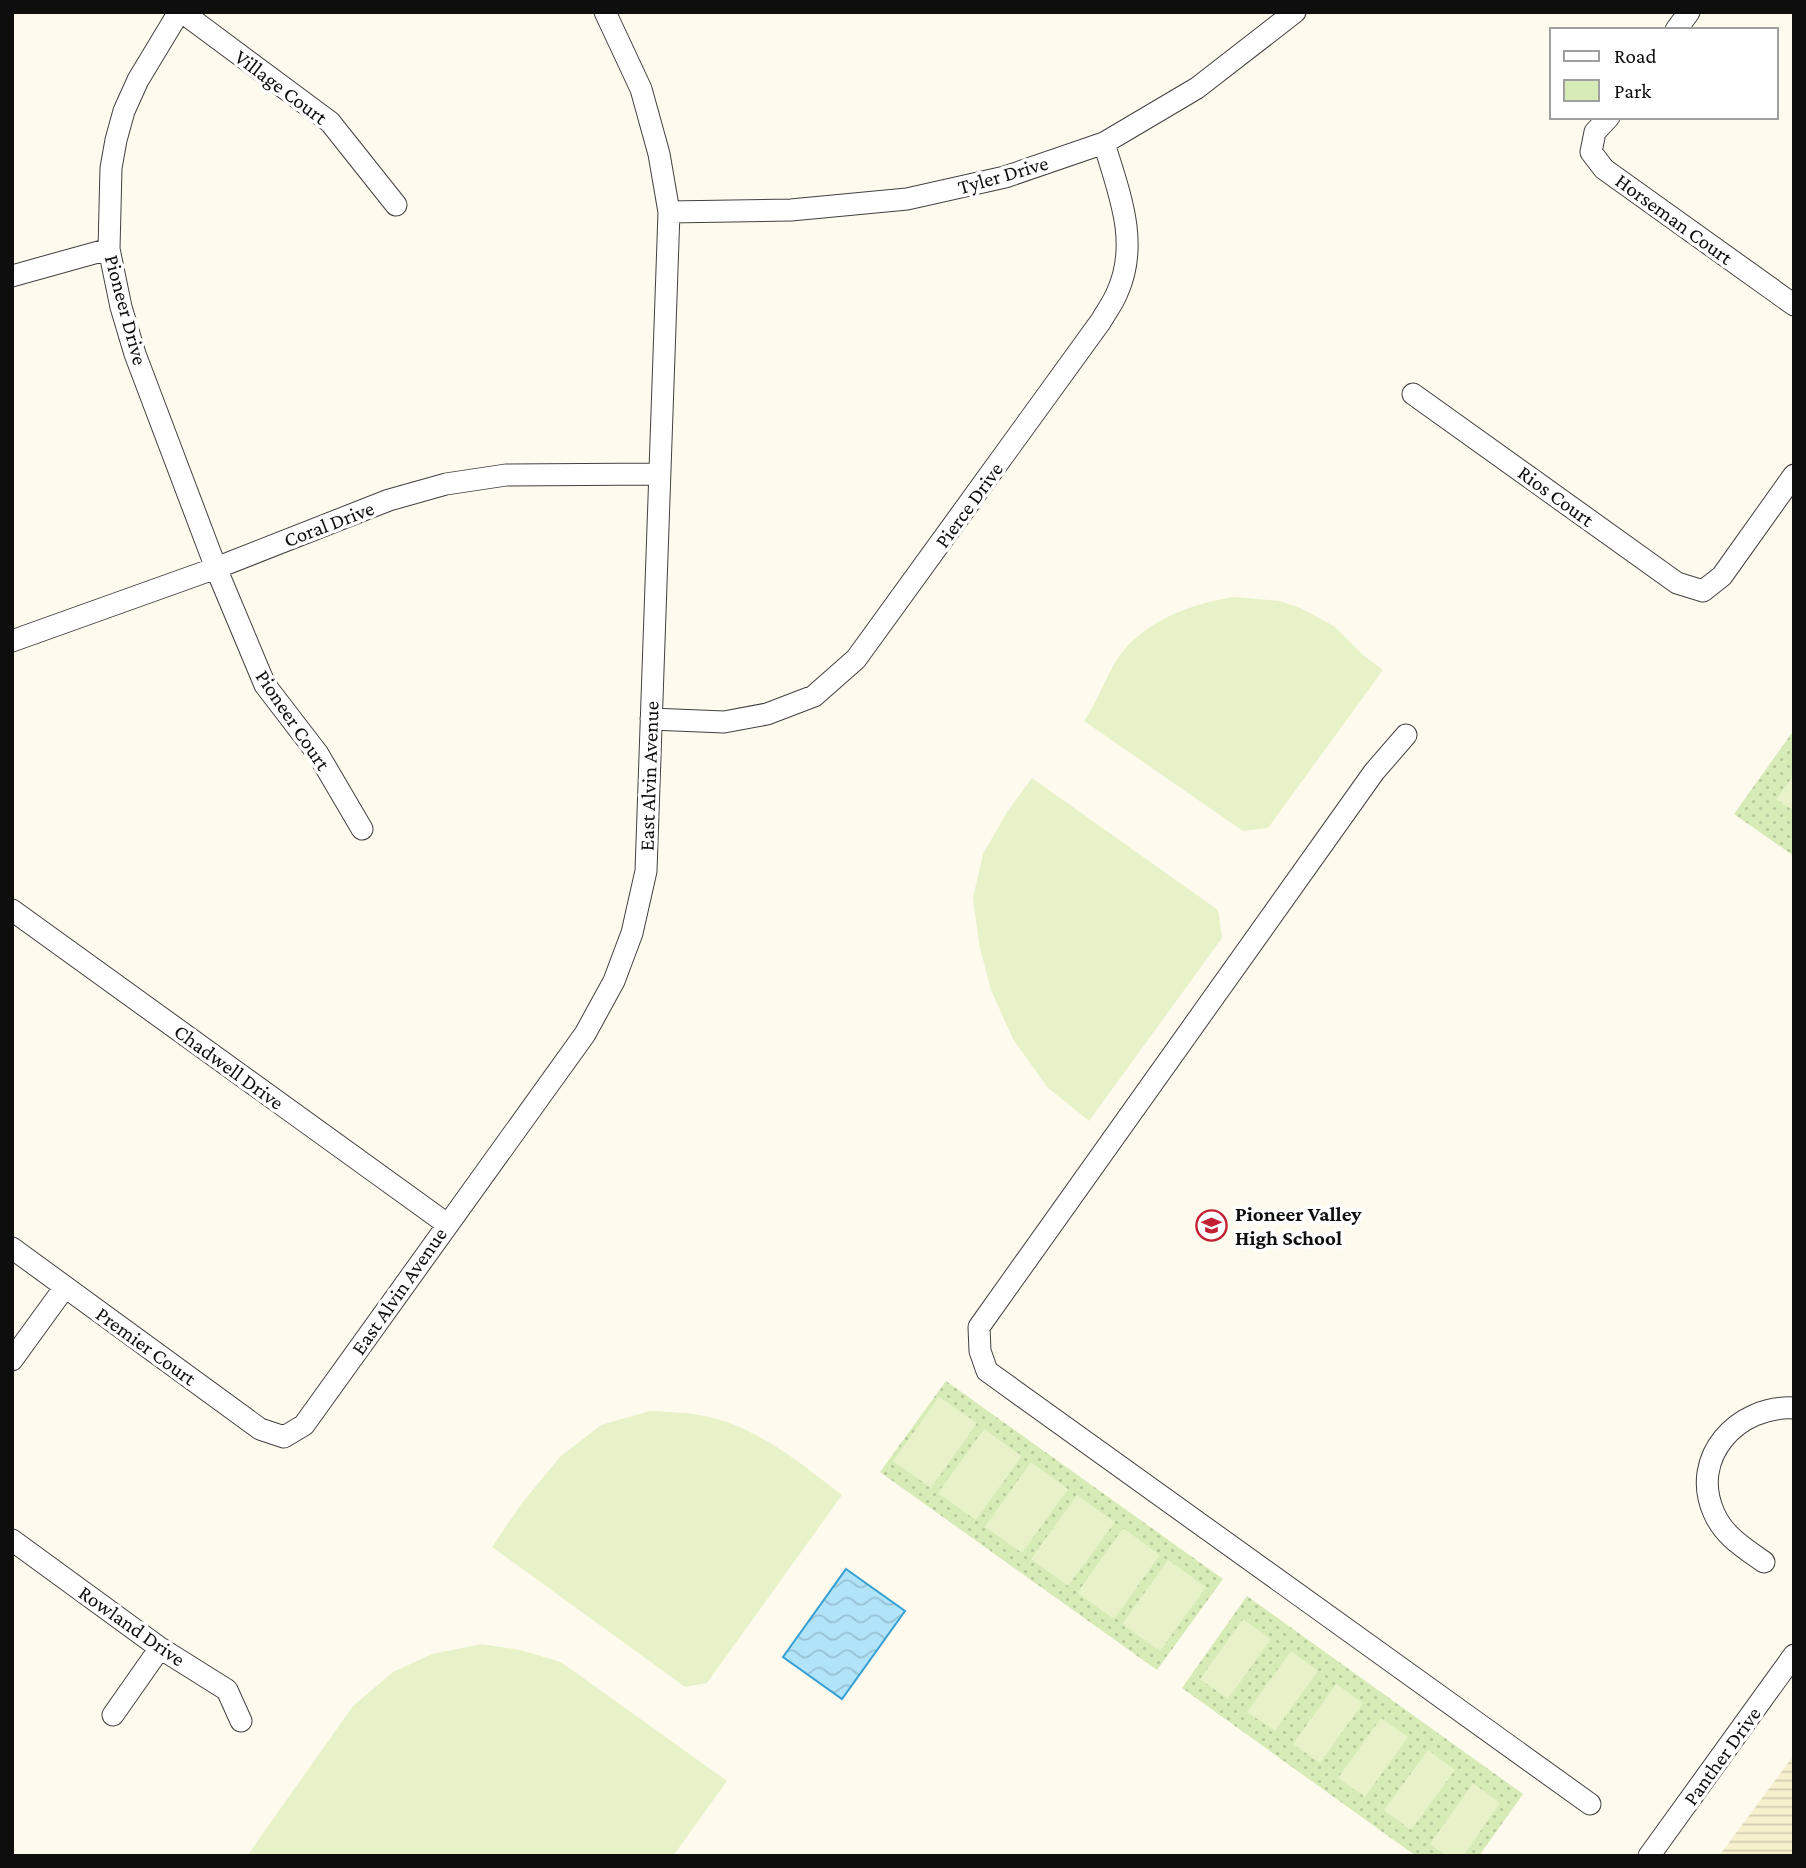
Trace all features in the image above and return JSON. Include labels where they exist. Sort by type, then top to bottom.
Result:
[{"type":"street","name":"Village Court","points":[[181,12],[330,122],[396,205]]},
{"type":"street","name":"Pioneer Drive","points":[[181,12],[138,80],[124,110],[111,168],[109,249],[121,307],[135,354],[216,568]]},
{"type":"street","name":"East Alvin Avenue","points":[[284,1437],[304,1425],[585,1034],[614,981],[632,933],[646,872],[669,212],[659,154],[641,89],[605,12]]},
{"type":"street","name":"Tyler Drive","points":[[669,212],[790,210],[907,200],[1005,177],[1104,144],[1197,88],[1295,12]]},
{"type":"street","points":[[1677,28],[1689,12]]},
{"type":"street","name":"Horseman Court","points":[[1607,119],[1595,132],[1591,152],[1604,169],[1794,304]]},
{"type":"street","name":"Pierce Drive","points":[[651,719],[724,722],[767,714],[814,696],[856,659],[1118,293],[1127,264],[1128,234],[1126,218],[1104,144]]},
{"type":"street","points":[[12,276],[109,249]]},
{"type":"street","name":"Rios Court","points":[[1413,394],[1677,583],[1703,591],[1722,576],[1794,475]]},
{"type":"street","name":"Coral Drive","points":[[12,641],[216,568],[389,500],[446,484],[506,475],[659,474]]},
{"type":"street","name":"Pioneer Court","points":[[216,568],[265,685],[318,754],[362,829]]},
{"type":"street","points":[[1406,735],[1374,772],[979,1327],[980,1350],[987,1371],[1590,1804]]},
{"type":"street","name":"Chadwell Drive","points":[[12,910],[447,1224]]},
{"type":"street","name":"Premier Court","points":[[12,1248],[260,1429],[284,1437]]},
{"type":"street","points":[[12,1360],[65,1287]]},
{"type":"street","points":[[1764,1562],[1729,1536],[1720,1524],[1709,1497],[1709,1471],[1718,1445],[1735,1426],[1758,1412],[1771,1408],[1794,1408]]},
{"type":"street","name":"Rowland Drive","points":[[12,1540],[160,1647],[227,1690],[241,1721]]},
{"type":"street","points":[[113,1715],[160,1647]]},
{"type":"street","name":"Panther Drive","points":[[1649,1856],[1794,1655]]},
{"type":"shaded area","points":[[1794,1755],[1794,1856],[1719,1856]]},
{"type":"green space","points":[[1234,597],[1280,601],[1300,608],[1334,626],[1363,655],[1383,670],[1268,828],[1243,831],[1084,721],[1112,668],[1134,639],[1181,611]]},
{"type":"green space","points":[[1794,730],[1794,856],[1734,814]]},
{"type":"green space","points":[[1794,775],[1794,811],[1776,799]]},
{"type":"green space","points":[[1032,778],[1218,910],[1222,938],[1089,1121],[1047,1087],[1013,1039],[991,990],[979,944],[973,898],[983,854],[1007,812]]},
{"type":"green space","points":[[946,1381],[1223,1579],[1157,1670],[880,1472]]},
{"type":"green space","points":[[939,1397],[977,1423],[931,1488],[893,1461]]},
{"type":"green space","points":[[650,1411],[699,1415],[739,1427],[775,1446],[842,1495],[707,1683],[685,1687],[492,1547],[522,1503],[561,1456],[601,1425]]},
{"type":"green space","points":[[984,1429],[1022,1456],[976,1520],[938,1493]]},
{"type":"green space","points":[[1031,1462],[1068,1489],[1022,1553],[985,1527]]},
{"type":"green space","points":[[1077,1495],[1115,1522],[1068,1586],[1031,1559]]},
{"type":"green space","points":[[1123,1528],[1160,1555],[1114,1619],[1077,1593]]},
{"type":"green space","points":[[1168,1560],[1206,1587],[1160,1651],[1122,1624]]},
{"type":"green space","points":[[1247,1596],[1523,1794],[1479,1856],[1416,1856],[1182,1688]]},
{"type":"green space","points":[[1243,1619],[1271,1639],[1228,1699],[1200,1679]]},
{"type":"green space","points":[[482,1644],[520,1650],[561,1662],[727,1781],[673,1856],[247,1856],[353,1706],[393,1672],[432,1654]]},
{"type":"green space","points":[[1291,1651],[1318,1671],[1275,1731],[1247,1712]]},
{"type":"green space","points":[[1336,1684],[1363,1703],[1320,1763],[1293,1744]]},
{"type":"green space","points":[[1381,1718],[1408,1737],[1365,1797],[1338,1778]]},
{"type":"green space","points":[[1428,1750],[1455,1770],[1411,1830],[1384,1810]]},
{"type":"green space","points":[[1473,1783],[1500,1803],[1463,1856],[1447,1856],[1430,1844]]},
{"type":"water","points":[[846,1569],[905,1611],[842,1699],[783,1657]]},
{"type":"place","name":"Pioneer Valley High School","points":[[1212,1226]]}]
